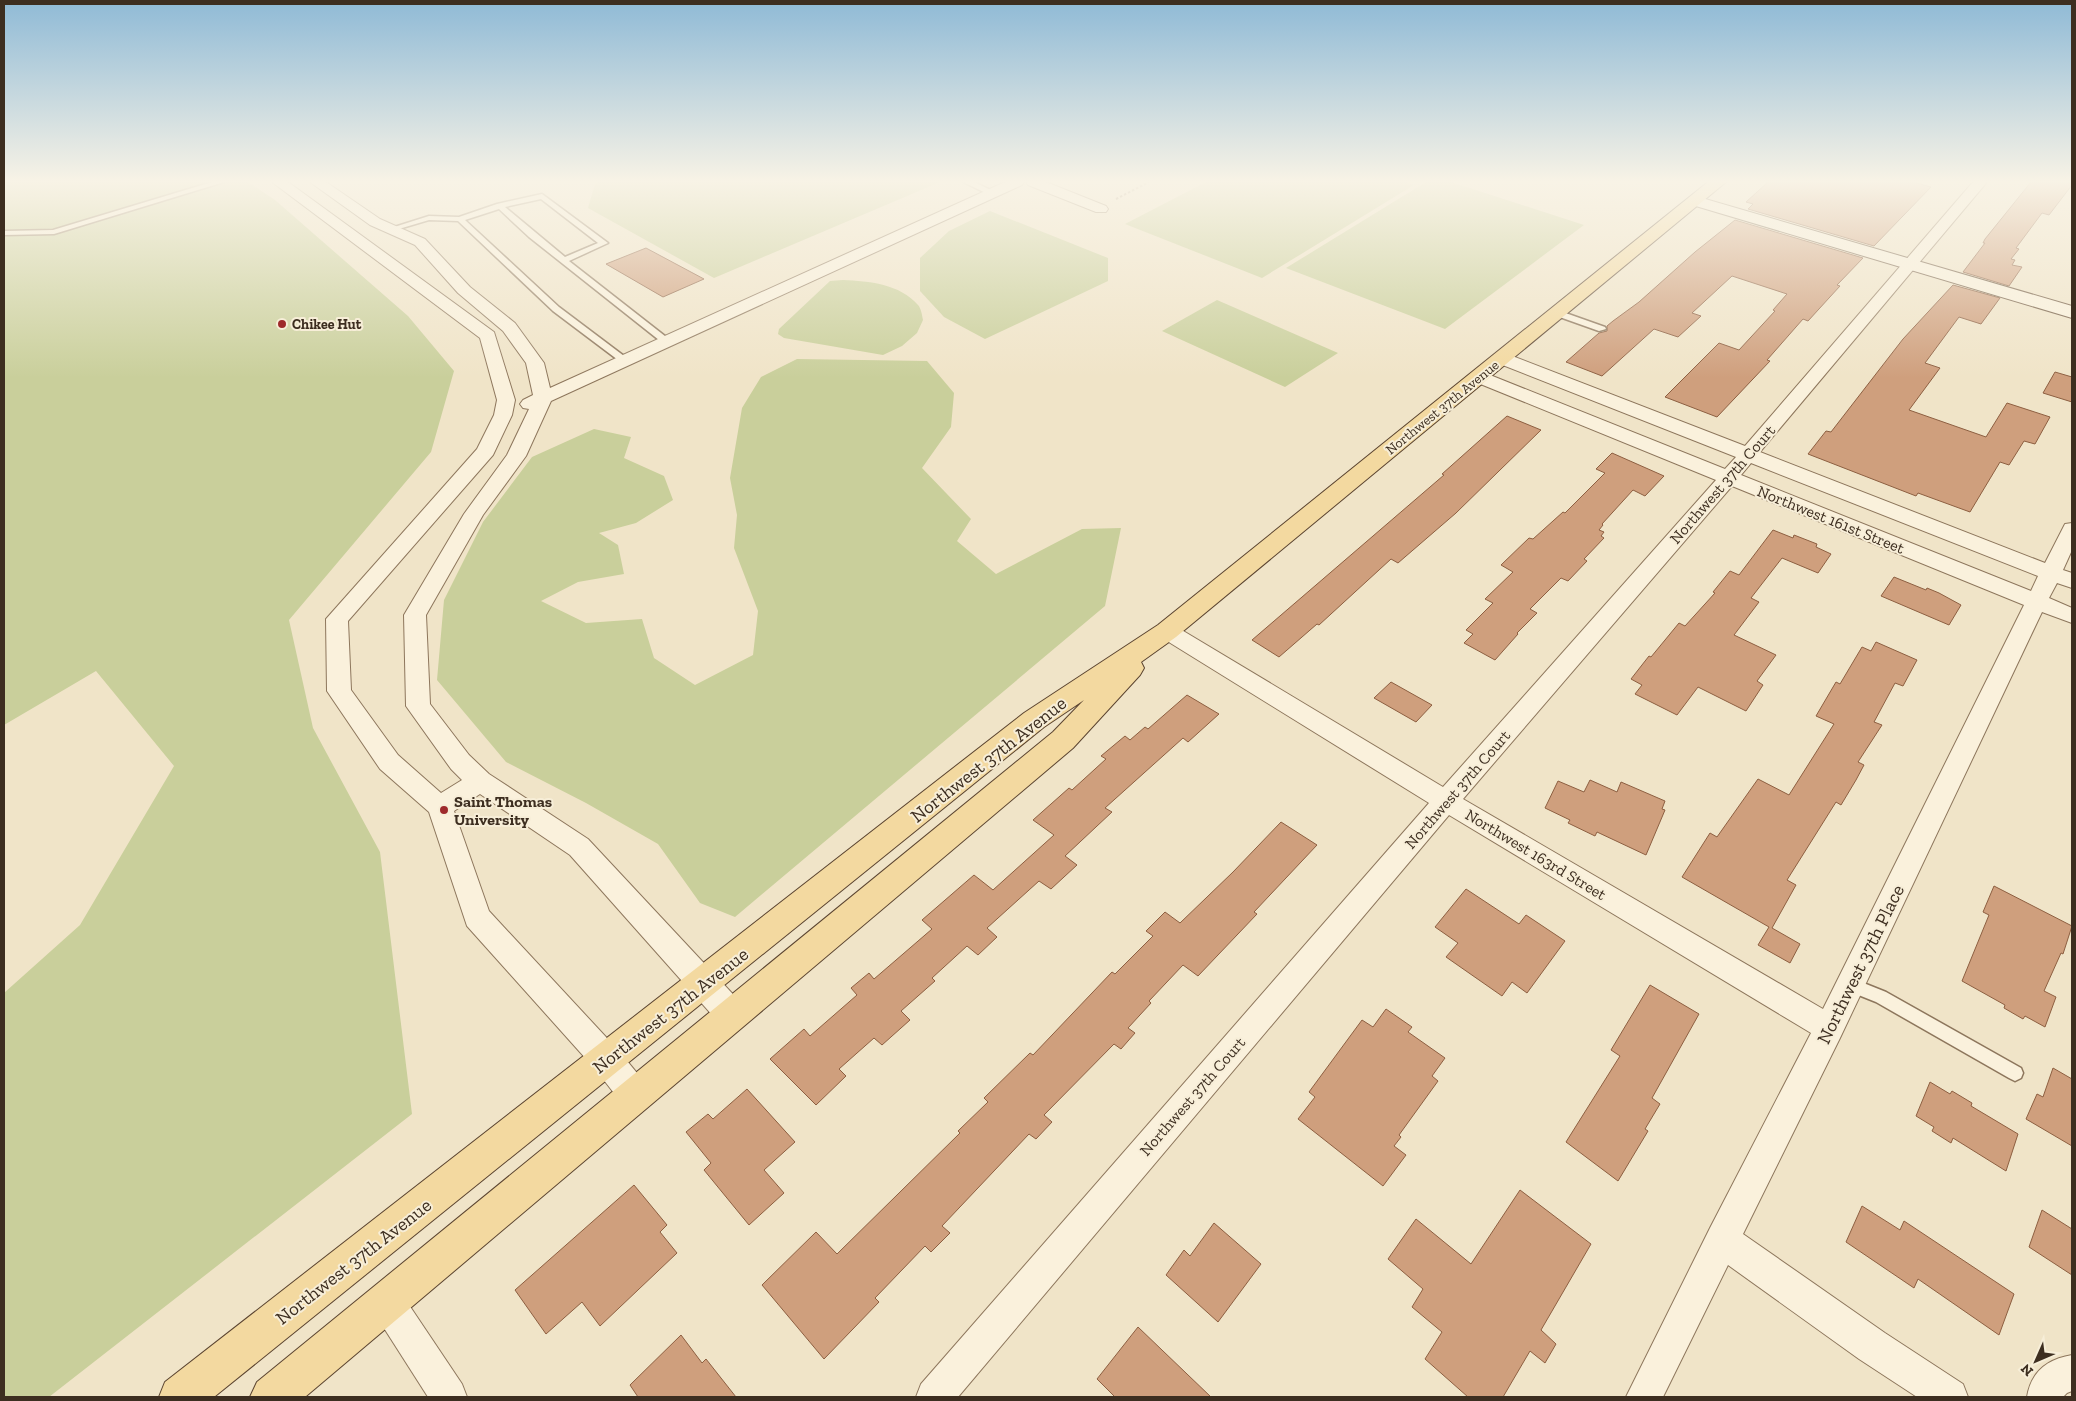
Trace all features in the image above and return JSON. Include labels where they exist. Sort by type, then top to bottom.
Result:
[{"type":"main road","name":"Northwest 37th Avenue","points":[[180,1397],[1034,720],[1167,631],[1637,247]]},
{"type":"main road","name":"Northwest 37th Avenue","points":[[272,1397],[1063,740],[1167,631]]},
{"type":"street","points":[[366,247],[448,305],[488,336],[506,400],[503,415],[486,451],[337,619],[339,691],[389,762],[440,807],[477,918],[607,1060],[635,1095]]},
{"type":"street","points":[[425,247],[464,290],[509,327],[535,362],[543,398],[516,456],[474,514],[415,615],[418,706],[460,762],[480,781],[579,847],[732,1015]]},
{"type":"street","points":[[503,415],[874,247]]},
{"type":"street","points":[[1853,247],[2072,312]]},
{"type":"street","name":"Northwest 37th Court","points":[[934,1397],[1446,801],[1748,455],[1924,247]]},
{"type":"street","name":"Northwest 161st Street","points":[[1501,358],[2062,577]]},
{"type":"street","name":"Northwest 161st Street","points":[[1479,377],[2072,616]]},
{"type":"street","name":"Northwest 37th Place","points":[[1644,1397],[1851,984],[2037,602],[2062,577],[2072,529]]},
{"type":"street","name":"Northwest 163rd Street","points":[[1167,631],[1446,801],[1829,1028]]},
{"type":"street","points":[[440,807],[480,781]]},
{"type":"street","points":[[1722,1240],[1872,1346],[1950,1397]]},
{"type":"street","points":[[387,1302],[449,1397]]},
{"type":"street","points":[[2045,1397],[2046,1389],[2057,1376],[2072,1372]]},
{"type":"lane","points":[[490,247],[556,309],[625,361]]},
{"type":"lane","points":[[549,247],[667,342]]},
{"type":"lane","points":[[564,260],[594,247]]},
{"type":"lane","points":[[1557,312],[1602,329]]},
{"type":"lane","points":[[1851,984],[1881,997],[2015,1073]]},
{"type":"green space","points":[[4,247],[329,247],[408,316],[454,371],[431,452],[289,620],[313,728],[380,852],[412,1114],[49,1397],[4,1397],[4,993],[80,925],[174,766],[96,671],[4,725]]},
{"type":"green space","points":[[659,247],[786,247],[714,278]]},
{"type":"green space","points":[[931,247],[1081,247],[1108,258],[1108,281],[985,339],[944,317],[920,291],[920,258]]},
{"type":"green space","points":[[1184,247],[1312,247],[1262,278]]},
{"type":"green space","points":[[1320,247],[1554,247],[1445,329],[1286,268]]},
{"type":"green space","points":[[843,280],[884,285],[902,292],[911,298],[919,306],[923,320],[917,333],[902,346],[883,355],[784,338],[778,334],[779,329],[830,281]]},
{"type":"green space","points":[[1217,300],[1338,353],[1285,387],[1162,331]]},
{"type":"green space","points":[[797,359],[927,361],[954,393],[951,427],[922,468],[971,519],[957,541],[996,574],[1082,529],[1121,528],[1105,606],[735,917],[700,903],[658,844],[586,803],[506,762],[437,680],[444,600],[483,522],[532,457],[594,429],[631,437],[624,458],[664,476],[673,500],[636,523],[599,533],[618,545],[624,574],[578,582],[541,601],[586,623],[642,619],[654,658],[695,685],[753,655],[758,611],[734,548],[737,515],[730,478],[742,408],[761,377]]},
{"type":"building","points":[[1701,247],[1827,247],[1863,258],[1837,285],[1840,286],[1808,321],[1803,319],[1767,360],[1770,361],[1717,417],[1665,397],[1719,343],[1739,350],[1775,311],[1773,310],[1787,294],[1732,276],[1692,313],[1701,316],[1678,337],[1654,329],[1602,376],[1566,362],[1599,333],[1607,331],[1607,326],[1639,302]]},
{"type":"building","points":[[1982,247],[2016,247],[2019,249],[2011,259],[2015,260],[2012,265],[2022,267],[2009,286],[1963,272]]},
{"type":"building","points":[[646,248],[704,279],[663,297],[606,264]]},
{"type":"building","points":[[1953,285],[2000,298],[1981,324],[1959,317],[1925,363],[1940,368],[1909,410],[1986,437],[2007,403],[2050,417],[2035,444],[2024,441],[2009,465],[2000,462],[1970,512],[1918,493],[1916,496],[1808,454],[1826,431],[1831,432],[1903,339]]},
{"type":"building","points":[[2055,372],[2072,377],[2072,402],[2043,393]]},
{"type":"building","points":[[1507,416],[1541,430],[1456,513],[1398,563],[1391,559],[1319,625],[1317,624],[1279,657],[1252,640],[1444,475],[1442,474]]},
{"type":"building","points":[[1612,453],[1664,476],[1645,496],[1633,490],[1602,524],[1599,530],[1604,532],[1601,536],[1604,538],[1584,559],[1587,561],[1568,581],[1561,578],[1530,609],[1537,613],[1517,633],[1495,660],[1464,643],[1473,634],[1466,630],[1493,603],[1485,599],[1513,572],[1501,565],[1529,538],[1533,539],[1563,512],[1565,513],[1605,473],[1596,469]]},
{"type":"building","points":[[1773,530],[1793,538],[1794,535],[1817,544],[1816,547],[1831,554],[1818,573],[1782,558],[1751,598],[1759,602],[1734,635],[1776,655],[1757,681],[1763,685],[1746,711],[1698,687],[1677,715],[1635,694],[1642,685],[1631,679],[1649,656],[1651,657],[1679,623],[1685,626],[1715,593],[1713,592],[1730,571],[1739,575]]},
{"type":"building","points":[[1894,577],[1926,590],[1927,588],[1939,593],[1961,605],[1949,625],[1881,596]]},
{"type":"building","points":[[1876,642],[1917,660],[1903,686],[1895,683],[1874,722],[1882,725],[1858,762],[1864,765],[1856,780],[1841,805],[1836,802],[1787,880],[1796,885],[1772,928],[1800,944],[1790,963],[1758,945],[1769,927],[1682,877],[1710,833],[1717,837],[1758,779],[1789,795],[1834,724],[1816,716],[1836,682],[1840,684],[1862,647],[1871,651]]},
{"type":"building","points":[[1391,682],[1432,705],[1416,722],[1374,698]]},
{"type":"building","points":[[1187,695],[1219,714],[1188,742],[1183,738],[1105,808],[1112,812],[1065,856],[1077,865],[1051,889],[1039,881],[987,928],[997,937],[978,955],[967,946],[932,978],[935,981],[901,1011],[910,1020],[882,1045],[874,1038],[839,1069],[846,1076],[816,1105],[770,1059],[804,1029],[810,1036],[857,995],[851,988],[869,973],[874,979],[932,929],[922,920],[974,875],[993,890],[1054,835],[1033,820],[1069,788],[1072,790],[1106,759],[1101,756],[1125,736],[1130,740],[1145,727],[1148,729]]},
{"type":"building","points":[[1590,780],[1617,792],[1621,782],[1665,801],[1662,809],[1665,810],[1646,855],[1597,832],[1595,836],[1568,823],[1570,820],[1545,808],[1558,781],[1584,792]]},
{"type":"building","points":[[1281,822],[1317,845],[1254,912],[1257,914],[1198,976],[1183,965],[1149,1001],[1151,1003],[1128,1028],[1135,1033],[1121,1049],[1114,1044],[1044,1115],[1052,1122],[1036,1139],[1029,1134],[942,1226],[950,1233],[931,1252],[925,1246],[875,1298],[879,1302],[824,1359],[762,1285],[816,1232],[837,1254],[960,1133],[958,1131],[988,1102],[984,1098],[1030,1053],[1033,1055],[1112,972],[1115,974],[1153,936],[1146,931],[1165,912],[1180,923]]},
{"type":"building","points":[[1994,886],[2072,926],[2063,954],[2061,953],[2044,991],[2056,997],[2045,1027],[2025,1016],[2023,1019],[2004,1008],[2005,1005],[1962,981],[1989,915],[1983,912]]},
{"type":"building","points":[[1466,889],[1519,924],[1526,915],[1565,941],[1527,993],[1512,982],[1502,996],[1446,957],[1458,943],[1435,927]]},
{"type":"building","points":[[1650,985],[1699,1014],[1652,1098],[1660,1104],[1645,1129],[1648,1131],[1618,1181],[1566,1142],[1620,1056],[1611,1050]]},
{"type":"building","points":[[1386,1009],[1412,1027],[1408,1032],[1445,1058],[1432,1076],[1438,1081],[1399,1135],[1401,1137],[1394,1146],[1406,1155],[1383,1186],[1298,1119],[1315,1097],[1309,1092],[1362,1020],[1373,1027]]},
{"type":"building","points":[[2053,1068],[2072,1079],[2072,1146],[2026,1119],[2037,1094],[2043,1097]]},
{"type":"building","points":[[1930,1082],[1950,1094],[1952,1091],[1972,1103],[1971,1106],[2018,1134],[2006,1171],[1953,1138],[1951,1143],[1932,1131],[1934,1127],[1916,1116]]},
{"type":"building","points":[[747,1089],[795,1142],[764,1170],[784,1193],[749,1225],[704,1170],[711,1163],[686,1132],[708,1114],[713,1119]]},
{"type":"building","points":[[634,1185],[667,1225],[660,1232],[677,1253],[600,1326],[582,1302],[546,1334],[515,1290]]},
{"type":"building","points":[[1520,1190],[1591,1244],[1541,1330],[1556,1344],[1545,1363],[1530,1351],[1503,1397],[1468,1397],[1425,1359],[1442,1332],[1412,1307],[1423,1289],[1388,1259],[1416,1219],[1471,1264]]},
{"type":"building","points":[[1862,1206],[1900,1230],[1904,1221],[2014,1294],[1999,1335],[1918,1279],[1914,1288],[1846,1242]]},
{"type":"building","points":[[2042,1210],[2072,1229],[2072,1275],[2029,1247]]},
{"type":"building","points":[[1214,1223],[1261,1264],[1218,1322],[1166,1275],[1184,1250],[1190,1256]]},
{"type":"building","points":[[1138,1327],[1211,1397],[1115,1397],[1097,1379]]},
{"type":"building","points":[[681,1335],[702,1363],[706,1359],[736,1397],[638,1397],[630,1385]]},
{"type":"place","name":"Chikee Hut","points":[[282,324]]},
{"type":"place","name":"Saint Thomas University","points":[[444,810]]}]
